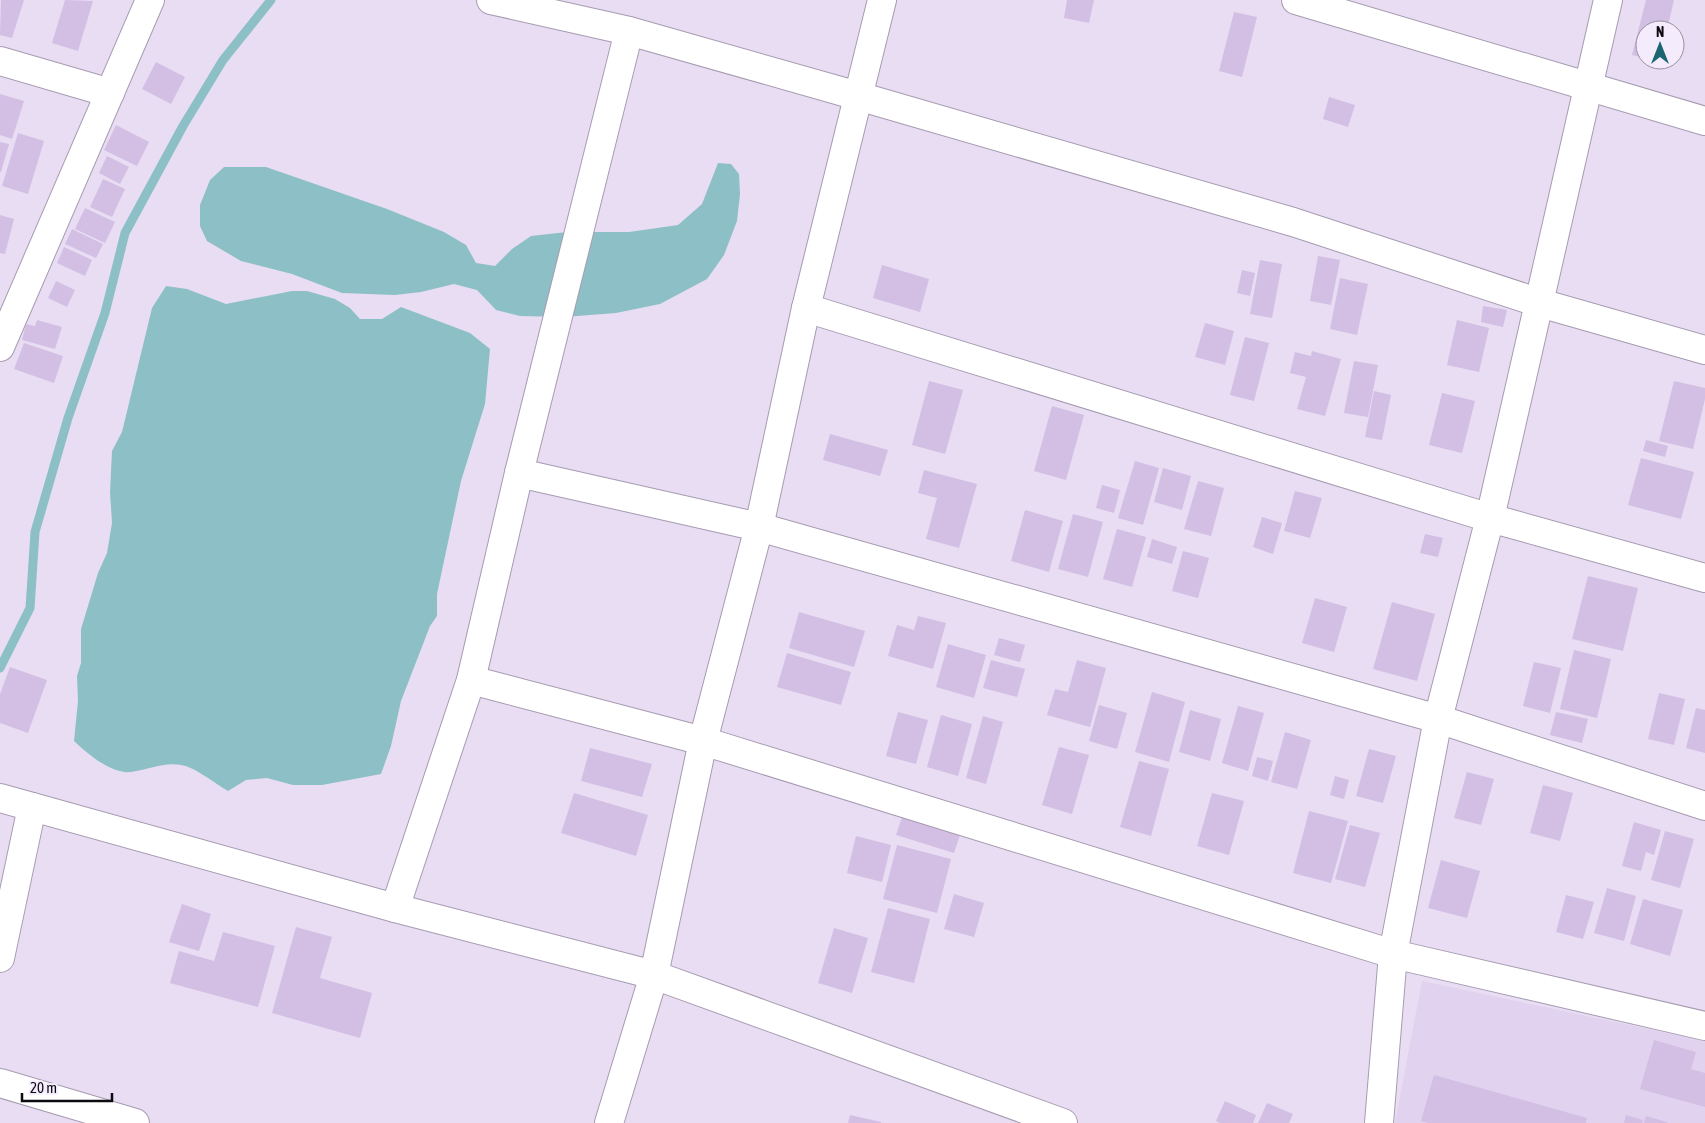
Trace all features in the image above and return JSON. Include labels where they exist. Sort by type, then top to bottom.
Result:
[{"type":"street","points":[[0,347],[8,307],[110,93],[150,0]]},
{"type":"street","points":[[491,0],[629,30],[858,96],[1293,222],[1540,303],[1705,350]]},
{"type":"street","points":[[609,1123],[654,975],[704,741],[759,527],[806,308],[882,0]]},
{"type":"street","points":[[1296,0],[1705,120]]},
{"type":"street","points":[[1379,1123],[1392,954],[1438,719],[1490,518],[1608,0]]},
{"type":"street","points":[[395,908],[471,680],[519,473],[629,30]]},
{"type":"street","points":[[0,61],[110,93]]},
{"type":"street","points":[[806,308],[1490,518],[1705,578]]},
{"type":"street","points":[[519,473],[759,527],[1438,719],[1705,806]]},
{"type":"street","points":[[471,680],[704,741],[1392,954],[1705,1026]]},
{"type":"street","points":[[0,798],[395,908],[654,975],[1064,1123]]},
{"type":"street","points":[[0,958],[32,807]]},
{"type":"street","points":[[0,1083],[135,1123]]},
{"type":"shaded area","points":[[718,163],[731,164],[739,174],[740,194],[737,221],[724,255],[707,279],[660,304],[616,313],[564,317],[520,316],[496,310],[477,290],[454,284],[421,292],[395,295],[342,293],[292,274],[241,261],[207,241],[200,226],[200,205],[210,180],[224,167],[266,167],[387,209],[444,232],[466,245],[476,263],[495,266],[512,249],[531,236],[567,232],[629,232],[678,225],[702,204]]},
{"type":"shaded area","points":[[166,286],[187,289],[226,304],[292,291],[307,291],[335,299],[350,308],[360,319],[382,319],[401,307],[470,333],[490,349],[485,404],[461,481],[437,594],[437,616],[430,626],[401,701],[391,746],[381,774],[322,785],[293,785],[267,778],[246,780],[228,791],[198,772],[181,765],[162,765],[131,772],[116,770],[93,757],[74,741],[78,701],[77,676],[81,663],[81,629],[98,573],[107,553],[112,523],[110,492],[112,451],[122,432],[152,308]]},
{"type":"shaded area","points":[[1422,981],[1705,1041],[1705,1123],[1395,1123]]},
{"type":"building","points":[[1,0],[24,0],[12,38],[0,35]]},
{"type":"building","points":[[65,0],[93,1],[78,51],[52,43]]},
{"type":"building","points":[[1067,0],[1094,0],[1089,23],[1064,18]]},
{"type":"building","points":[[1646,0],[1674,0],[1669,20],[1641,20]]},
{"type":"building","points":[[1234,12],[1257,17],[1242,77],[1219,71]]},
{"type":"building","points":[[1635,43],[1635,56],[1632,55]]},
{"type":"building","points":[[156,62],[185,77],[171,104],[142,89]]},
{"type":"building","points":[[0,94],[24,101],[12,139],[0,135]]},
{"type":"building","points":[[1329,97],[1355,105],[1348,127],[1323,119]]},
{"type":"building","points":[[116,125],[149,142],[137,166],[104,150]]},
{"type":"building","points":[[18,133],[44,141],[28,194],[2,186]]},
{"type":"building","points":[[0,142],[9,144],[1,172],[0,172]]},
{"type":"building","points":[[107,156],[129,167],[120,184],[99,173]]},
{"type":"building","points":[[103,179],[125,189],[112,217],[90,207]]},
{"type":"building","points":[[85,208],[115,222],[105,243],[75,229]]},
{"type":"building","points":[[0,215],[14,219],[5,254],[0,253]]},
{"type":"building","points":[[72,229],[103,244],[96,258],[65,244]]},
{"type":"building","points":[[64,247],[92,260],[85,276],[57,263]]},
{"type":"building","points":[[1318,256],[1340,260],[1331,305],[1310,301]]},
{"type":"building","points":[[1260,260],[1282,264],[1272,318],[1250,314]]},
{"type":"building","points":[[882,265],[929,279],[920,312],[873,298]]},
{"type":"building","points":[[1242,270],[1255,273],[1250,296],[1237,293]]},
{"type":"building","points":[[1340,278],[1368,284],[1357,335],[1330,329]]},
{"type":"building","points":[[56,281],[75,290],[67,307],[48,298]]},
{"type":"building","points":[[1483,306],[1507,310],[1503,327],[1481,322]]},
{"type":"building","points":[[37,320],[62,327],[55,349],[22,340],[26,324],[35,326]]},
{"type":"building","points":[[1457,320],[1489,328],[1479,372],[1447,365]]},
{"type":"building","points":[[1205,323],[1234,331],[1225,365],[1195,357]]},
{"type":"building","points":[[1245,337],[1269,343],[1254,401],[1230,395]]},
{"type":"building","points":[[24,343],[63,356],[54,383],[14,369]]},
{"type":"building","points":[[1312,351],[1341,359],[1325,416],[1297,409],[1306,377],[1290,373],[1295,352],[1311,356]]},
{"type":"building","points":[[1354,361],[1378,365],[1368,417],[1344,413]]},
{"type":"building","points":[[929,381],[963,390],[945,454],[912,445]]},
{"type":"building","points":[[1674,381],[1705,388],[1705,399],[1693,449],[1659,441]]},
{"type":"building","points":[[1374,391],[1391,395],[1382,440],[1365,437]]},
{"type":"building","points":[[1442,393],[1475,401],[1462,453],[1429,445]]},
{"type":"building","points":[[1052,406],[1084,415],[1066,480],[1034,471]]},
{"type":"building","points":[[830,434],[888,450],[880,476],[823,460]]},
{"type":"building","points":[[1646,440],[1668,446],[1665,457],[1643,451]]},
{"type":"building","points":[[1641,458],[1694,472],[1681,519],[1628,505]]},
{"type":"building","points":[[1135,461],[1159,468],[1143,525],[1118,518]]},
{"type":"building","points":[[1163,468],[1191,476],[1182,510],[1154,502]]},
{"type":"building","points":[[924,470],[977,484],[959,548],[926,539],[937,498],[918,493]]},
{"type":"building","points":[[1198,481],[1224,488],[1211,536],[1184,529]]},
{"type":"building","points":[[1102,485],[1120,490],[1114,513],[1096,508]]},
{"type":"building","points":[[1295,491],[1322,498],[1310,538],[1284,531]]},
{"type":"building","points":[[1025,510],[1063,521],[1049,572],[1011,561]]},
{"type":"building","points":[[1073,514],[1103,522],[1088,577],[1058,569]]},
{"type":"building","points":[[1262,517],[1282,523],[1273,554],[1253,547]]},
{"type":"building","points":[[1117,529],[1146,537],[1132,587],[1103,579]]},
{"type":"building","points":[[1425,534],[1443,538],[1438,557],[1420,553]]},
{"type":"building","points":[[1152,539],[1177,547],[1172,564],[1147,557]]},
{"type":"building","points":[[1183,551],[1209,558],[1198,598],[1172,591]]},
{"type":"building","points":[[1588,576],[1638,588],[1623,651],[1572,639]]},
{"type":"building","points":[[1315,598],[1347,607],[1334,652],[1302,643]]},
{"type":"building","points":[[1392,602],[1435,614],[1417,681],[1373,669]]},
{"type":"building","points":[[799,612],[865,631],[854,667],[789,648]]},
{"type":"building","points":[[918,616],[946,623],[933,669],[888,656],[897,625],[914,630]]},
{"type":"building","points":[[999,638],[1025,645],[1020,662],[994,655]]},
{"type":"building","points":[[948,644],[986,655],[974,698],[936,687]]},
{"type":"building","points":[[1574,650],[1611,659],[1597,718],[1560,709]]},
{"type":"building","points":[[787,653],[851,672],[841,705],[777,687]]},
{"type":"building","points":[[991,660],[1025,669],[1017,697],[983,688]]},
{"type":"building","points":[[1077,660],[1106,668],[1090,727],[1047,715],[1055,689],[1068,692]]},
{"type":"building","points":[[1534,662],[1561,668],[1550,713],[1523,706]]},
{"type":"building","points":[[10,667],[47,680],[28,733],[0,723],[0,694]]},
{"type":"building","points":[[1152,692],[1185,702],[1169,762],[1135,752]]},
{"type":"building","points":[[1659,693],[1685,699],[1674,745],[1648,739]]},
{"type":"building","points":[[1099,705],[1127,713],[1117,749],[1089,741]]},
{"type":"building","points":[[1238,706],[1264,713],[1248,771],[1222,763]]},
{"type":"building","points":[[1696,708],[1705,710],[1705,753],[1686,748]]},
{"type":"building","points":[[1190,710],[1221,719],[1210,761],[1179,752]]},
{"type":"building","points":[[898,712],[928,720],[916,764],[886,756]]},
{"type":"building","points":[[1556,712],[1588,719],[1582,743],[1550,735]]},
{"type":"building","points":[[941,715],[972,724],[958,776],[927,767]]},
{"type":"building","points":[[983,716],[1003,722],[986,784],[966,778]]},
{"type":"building","points":[[1285,732],[1311,740],[1297,789],[1271,782]]},
{"type":"building","points":[[1059,747],[1089,755],[1072,814],[1042,805]]},
{"type":"building","points":[[590,748],[652,764],[642,797],[581,781]]},
{"type":"building","points":[[1369,749],[1396,756],[1383,803],[1356,796]]},
{"type":"building","points":[[1257,757],[1273,761],[1268,781],[1252,776]]},
{"type":"building","points":[[1139,761],[1169,769],[1151,836],[1120,827]]},
{"type":"building","points":[[1467,772],[1494,779],[1481,825],[1454,818]]},
{"type":"building","points":[[1335,776],[1349,780],[1344,799],[1330,795]]},
{"type":"building","points":[[1543,785],[1573,793],[1560,841],[1530,833]]},
{"type":"building","points":[[574,793],[648,815],[636,856],[561,833]]},
{"type":"building","points":[[1212,793],[1244,801],[1229,855],[1197,846]]},
{"type":"building","points":[[904,811],[962,829],[954,853],[896,835]]},
{"type":"building","points":[[1309,811],[1348,821],[1331,883],[1293,873]]},
{"type":"building","points":[[1634,822],[1661,830],[1654,855],[1646,852],[1641,871],[1622,866]]},
{"type":"building","points":[[1350,825],[1380,833],[1365,887],[1335,879]]},
{"type":"building","points":[[1665,831],[1694,839],[1680,888],[1651,880]]},
{"type":"building","points":[[856,836],[891,845],[882,882],[847,873]]},
{"type":"building","points":[[897,845],[951,859],[937,913],[883,899]]},
{"type":"building","points":[[1441,860],[1480,871],[1467,918],[1428,908]]},
{"type":"building","points":[[1607,888],[1636,896],[1624,941],[1594,933]]},
{"type":"building","points":[[954,894],[984,903],[974,937],[944,929]]},
{"type":"building","points":[[1566,895],[1594,902],[1583,939],[1556,932]]},
{"type":"building","points":[[1643,899],[1683,910],[1670,956],[1630,944]]},
{"type":"building","points":[[182,904],[211,914],[199,951],[169,942]]},
{"type":"building","points":[[888,908],[930,919],[914,983],[871,972]]},
{"type":"building","points":[[296,927],[332,937],[320,978],[372,993],[360,1038],[272,1013]]},
{"type":"building","points":[[834,928],[868,938],[852,993],[818,983]]},
{"type":"building","points":[[223,932],[275,946],[258,1007],[170,983],[179,951],[214,961]]},
{"type":"building","points":[[1654,1040],[1696,1052],[1691,1069],[1705,1073],[1705,1107],[1640,1089]]},
{"type":"building","points":[[1434,1075],[1587,1118],[1586,1123],[1428,1123],[1421,1121]]},
{"type":"building","points":[[1225,1101],[1256,1115],[1253,1123],[1220,1123],[1216,1121]]},
{"type":"building","points":[[1267,1103],[1293,1114],[1289,1123],[1258,1123]]},
{"type":"building","points":[[850,1115],[881,1122],[881,1123],[848,1123]]},
{"type":"building","points":[[1626,1115],[1643,1120],[1642,1123],[1624,1123]]},
{"type":"building","points":[[1646,1116],[1667,1122],[1667,1123],[1644,1123]]},
{"type":"waterway","points":[[0,668],[30,608],[35,532],[68,418],[105,313],[125,233],[183,126],[223,60],[271,0]]}]
